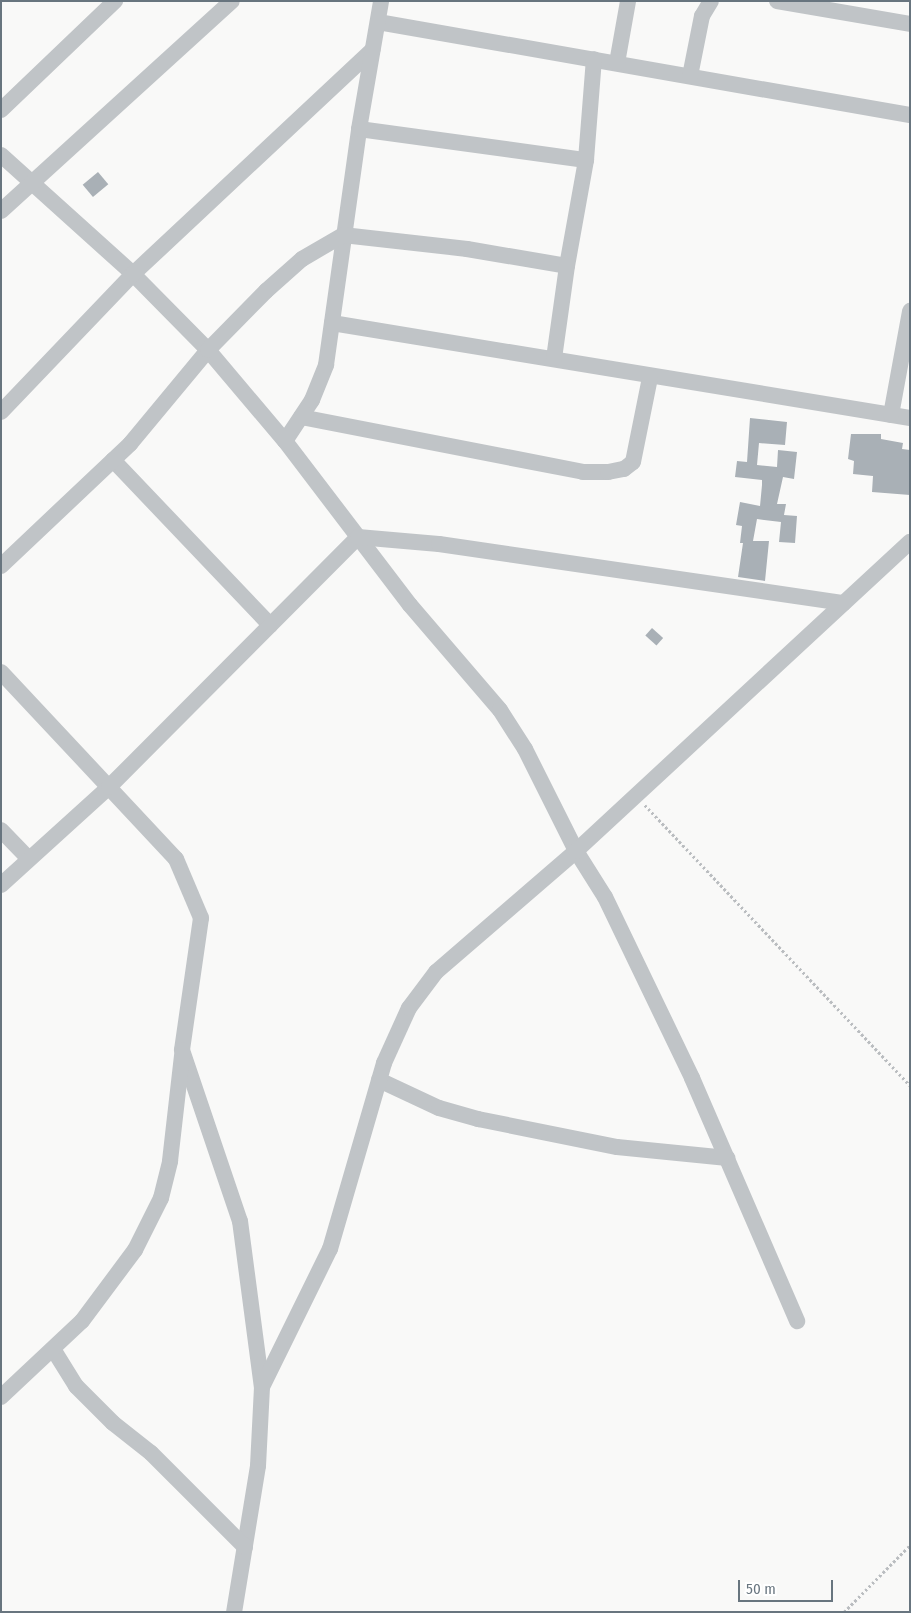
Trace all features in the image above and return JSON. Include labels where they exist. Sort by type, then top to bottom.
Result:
[{"type":"street","points":[[1,110],[115,1]]},
{"type":"street","points":[[1,212],[31,182],[232,1]]},
{"type":"street","points":[[285,440],[312,400],[326,365],[359,129],[381,1]]},
{"type":"street","points":[[617,63],[628,1]]},
{"type":"street","points":[[690,76],[702,16],[711,1]]},
{"type":"street","points":[[777,1],[910,24]]},
{"type":"street","points":[[378,22],[910,115]]},
{"type":"street","points":[[1,412],[132,274],[372,50]]},
{"type":"street","points":[[554,358],[567,266],[586,160],[594,59]]},
{"type":"street","points":[[359,129],[586,160]]},
{"type":"street","points":[[1,155],[132,274],[208,350],[285,440],[460,667],[500,710],[525,749],[576,851],[605,897],[692,1078],[797,1321]]},
{"type":"street","points":[[1,566],[113,460],[208,350],[302,259],[343,235],[467,249],[567,266]]},
{"type":"street","points":[[891,415],[910,311]]},
{"type":"street","points":[[332,323],[554,358],[650,378],[910,418]]},
{"type":"street","points":[[301,417],[583,472],[608,472],[624,469],[633,462],[650,378]]},
{"type":"street","points":[[113,460],[270,625]]},
{"type":"street","points":[[1,885],[109,787],[358,537],[439,544],[844,603]]},
{"type":"street","points":[[262,1386],[307,1301],[330,1249],[379,1080],[409,1008],[436,972],[576,851],[910,542]]},
{"type":"street","points":[[1,672],[176,860],[201,918],[182,1050],[170,1161],[161,1198],[136,1250],[82,1321],[1,1397]]},
{"type":"street","points":[[1,830],[30,860]]},
{"type":"street","points":[[182,1050],[240,1221],[262,1386],[258,1466],[234,1612]]},
{"type":"street","points":[[379,1080],[439,1108],[478,1119],[616,1147],[727,1158]]},
{"type":"street","points":[[53,1348],[76,1386],[113,1424],[151,1453],[245,1547]]},
{"type":"path","points":[[636,795],[910,1085]]},
{"type":"path","points":[[844,1612],[910,1545]]},
{"type":"building","points":[[98,172],[108,184],[93,197],[83,185]]},
{"type":"building","points":[[750,418],[787,422],[785,445],[759,443],[757,465],[777,467],[778,450],[797,452],[794,479],[783,477],[777,504],[786,504],[784,515],[797,516],[795,543],[779,542],[781,522],[757,519],[753,541],[769,541],[765,581],[738,577],[743,543],[740,543],[742,526],[736,525],[740,502],[760,506],[762,485],[762,480],[735,477],[737,461],[747,462]]},
{"type":"building","points":[[851,434],[881,434],[881,439],[903,443],[902,449],[910,450],[910,495],[872,492],[873,476],[853,474],[854,461],[848,459]]},
{"type":"building","points":[[652,628],[663,638],[656,645],[645,635]]}]
